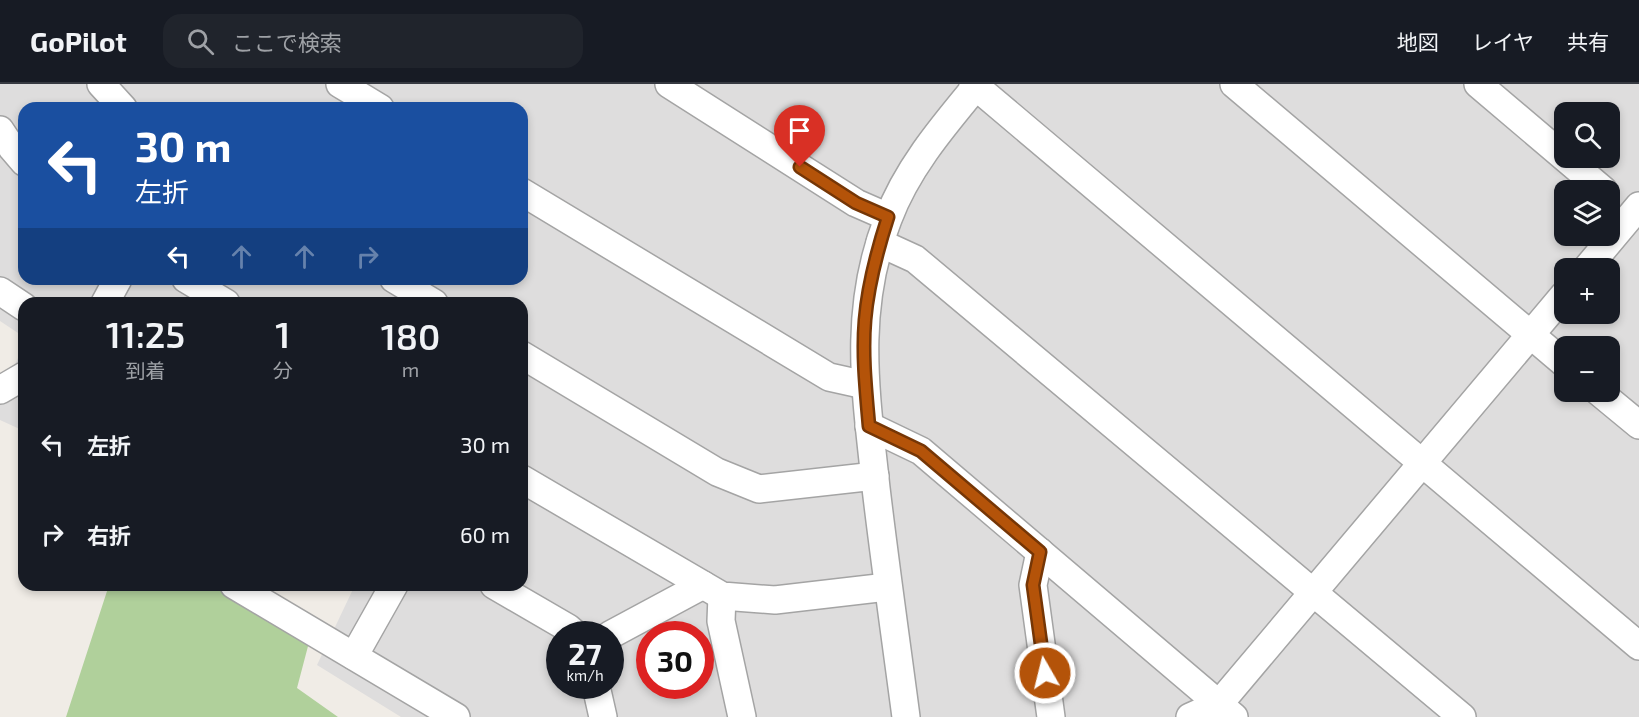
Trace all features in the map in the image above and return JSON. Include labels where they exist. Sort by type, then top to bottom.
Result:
[{"type":"street","points":[[101,84],[118,102]]},
{"type":"street","points":[[340,84],[370,102]]},
{"type":"street","points":[[669,84],[856,203],[888,217]]},
{"type":"street","points":[[1234,84],[1554,355]]},
{"type":"street","points":[[1478,84],[1591,180]]},
{"type":"street","points":[[906,717],[887,587],[869,426],[865,385],[865,322],[872,274],[888,217],[933,139],[976,85],[1639,646]]},
{"type":"street","points":[[0,130],[18,155]]},
{"type":"street","points":[[528,196],[829,377],[865,385]]},
{"type":"street","points":[[1596,258],[1637,214],[1620,203]]},
{"type":"street","points":[[880,243],[915,259],[1462,717]]},
{"type":"street","points":[[196,285],[216,297]]},
{"type":"street","points":[[404,285],[424,297]]},
{"type":"street","points":[[0,291],[18,303]]},
{"type":"street","points":[[1190,717],[1227,711],[1314,592],[1554,307]]},
{"type":"street","points":[[528,359],[717,472],[759,489],[875,476]]},
{"type":"street","points":[[0,390],[18,380]]},
{"type":"street","points":[[1611,402],[1639,425]]},
{"type":"street","points":[[869,426],[921,451],[1227,711]]},
{"type":"street","points":[[528,483],[713,591],[775,600],[887,587]]},
{"type":"street","points":[[1040,552],[1033,585],[1051,717]]},
{"type":"street","points":[[244,591],[456,717]]},
{"type":"street","points":[[354,656],[391,591]]},
{"type":"street","points":[[504,591],[556,621]]},
{"type":"street","points":[[624,629],[713,591]]},
{"type":"street","points":[[713,591],[742,717]]},
{"type":"street","points":[[599,699],[603,717]]},
{"type":"shaded area","points":[[0,84],[1639,84],[1639,717],[401,717],[317,665],[352,591],[528,591],[528,297],[18,297],[18,333],[0,321]]},
{"type":"shaded area","points":[[18,358],[18,428],[0,420],[0,400]]},
{"type":"green space","points":[[107,591],[244,591],[312,631],[297,688],[338,717],[66,717]]},
{"type":"route","points":[[800,167],[856,203],[888,217],[874,263],[865,322],[865,385],[869,426],[921,451],[1040,552],[1033,585],[1045,673]]}]
